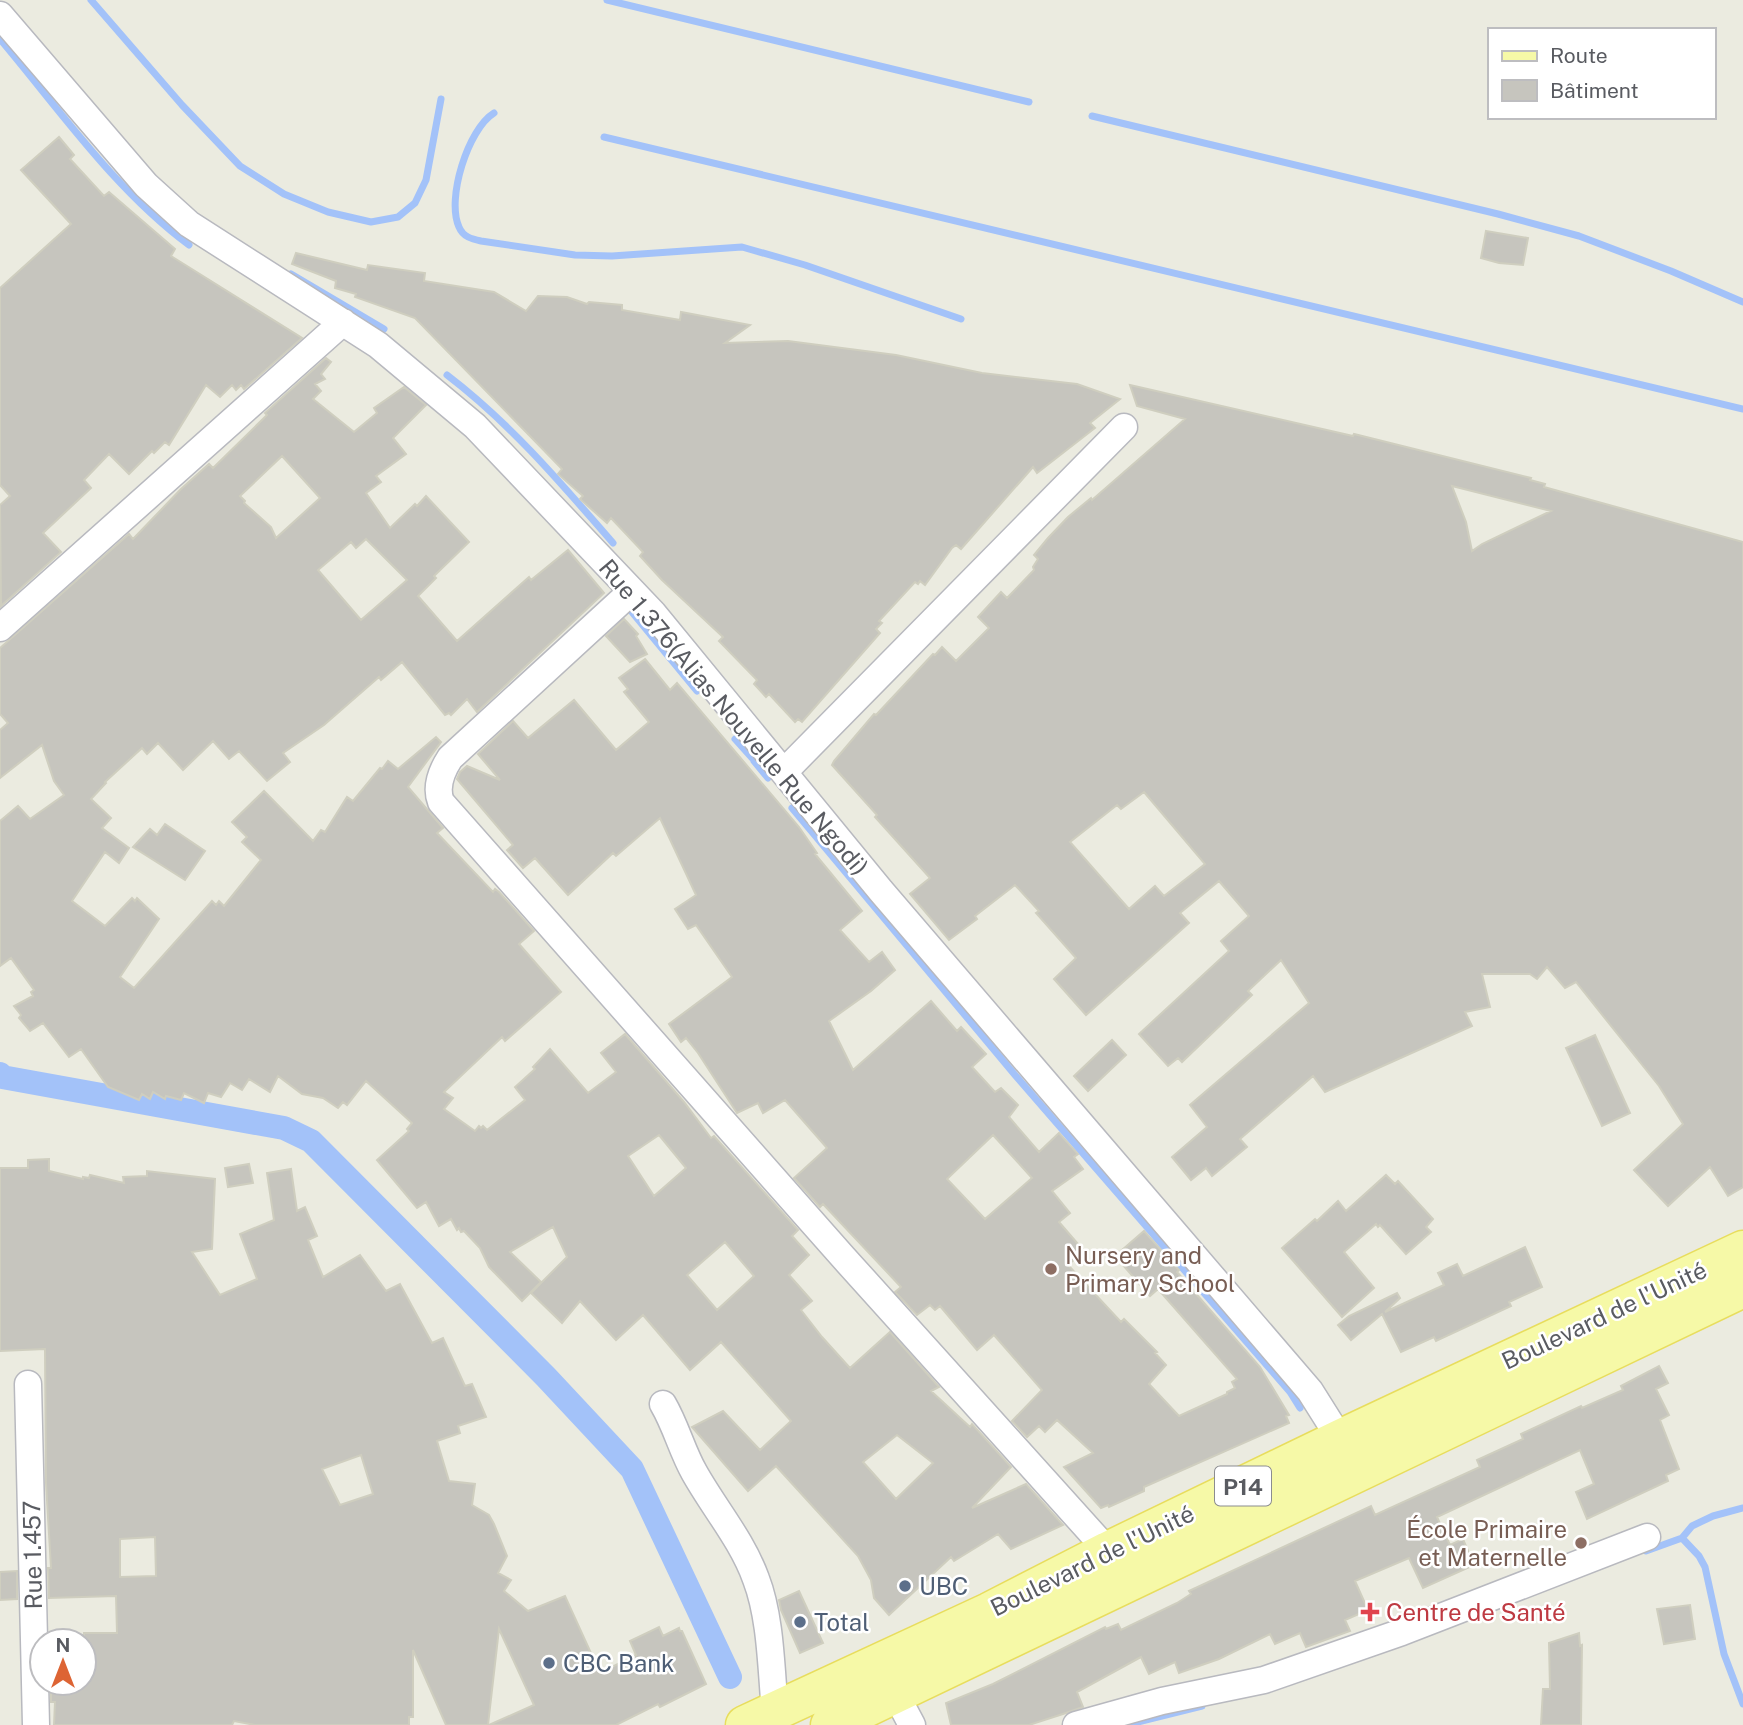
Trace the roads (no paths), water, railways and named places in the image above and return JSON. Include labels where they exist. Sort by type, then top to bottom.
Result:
[{"type":"main road","name":"Boulevard de l'Unité","points":[[830,1725],[904,1709],[1350,1455],[1743,1250]]},
{"type":"main road","name":"Boulevard de l'Unité","points":[[760,1718],[989,1612],[1108,1551],[1350,1455],[1743,1288]]},
{"type":"street","name":"Rue 1.376(Alias Nouvelle Rue Ngodi)","points":[[0,15],[146,185],[189,224],[378,345],[475,426],[632,591],[890,901],[1310,1391],[1350,1455]]},
{"type":"street","points":[[0,628],[343,322]]},
{"type":"street","points":[[784,772],[1124,427]]},
{"type":"street","points":[[632,591],[450,758],[444,768],[438,793],[441,802],[834,1247],[1108,1551]]},
{"type":"street","name":"Rue 1.457","points":[[28,1384],[36,1725]]},
{"type":"street","points":[[663,1404],[693,1471],[742,1548],[757,1580],[768,1633],[760,1718]]},
{"type":"street","points":[[1076,1725],[1162,1701],[1264,1680],[1402,1632],[1647,1537]]},
{"type":"waterway","points":[[91,0],[182,105],[240,166],[284,194],[328,212],[371,222],[398,217],[415,203],[426,180],[441,99]]},
{"type":"waterway","points":[[607,0],[1029,102]]},
{"type":"waterway","points":[[0,39],[112,174],[162,223],[189,245]]},
{"type":"waterway","points":[[494,113],[484,121],[468,149],[458,183],[456,215],[459,227],[468,237],[575,255],[612,256],[742,247],[805,265],[961,319]]},
{"type":"waterway","points":[[1092,116],[1579,236],[1743,302]]},
{"type":"waterway","points":[[604,137],[1743,409]]},
{"type":"waterway","points":[[291,274],[384,329]]},
{"type":"waterway","points":[[447,375],[513,433],[613,543]]},
{"type":"waterway","points":[[627,606],[697,691]]},
{"type":"waterway","points":[[735,739],[752,758]]},
{"type":"waterway","points":[[754,761],[768,778]]},
{"type":"waterway","points":[[792,808],[1015,1075],[1290,1392],[1300,1408]]},
{"type":"waterway","points":[[0,1074],[2,1077],[284,1128],[311,1141],[546,1377],[632,1469],[730,1677]]},
{"type":"waterway","points":[[1646,1551],[1682,1538],[1692,1526],[1713,1516],[1743,1508]]},
{"type":"waterway","points":[[1682,1538],[1699,1556],[1705,1567],[1724,1654],[1743,1704]]},
{"type":"waterway","points":[[1126,1725],[1202,1706]]},
{"type":"place","name":"Nursery and Primary School","points":[[1051,1269]]},
{"type":"place","name":"École Primaire et Maternelle","points":[[1581,1543]]},
{"type":"place","name":"UBC","points":[[905,1586]]},
{"type":"place","name":"Centre de Santé","points":[[1370,1612]]},
{"type":"place","name":"Total","points":[[800,1622]]},
{"type":"place","name":"CBC Bank","points":[[549,1663]]}]
